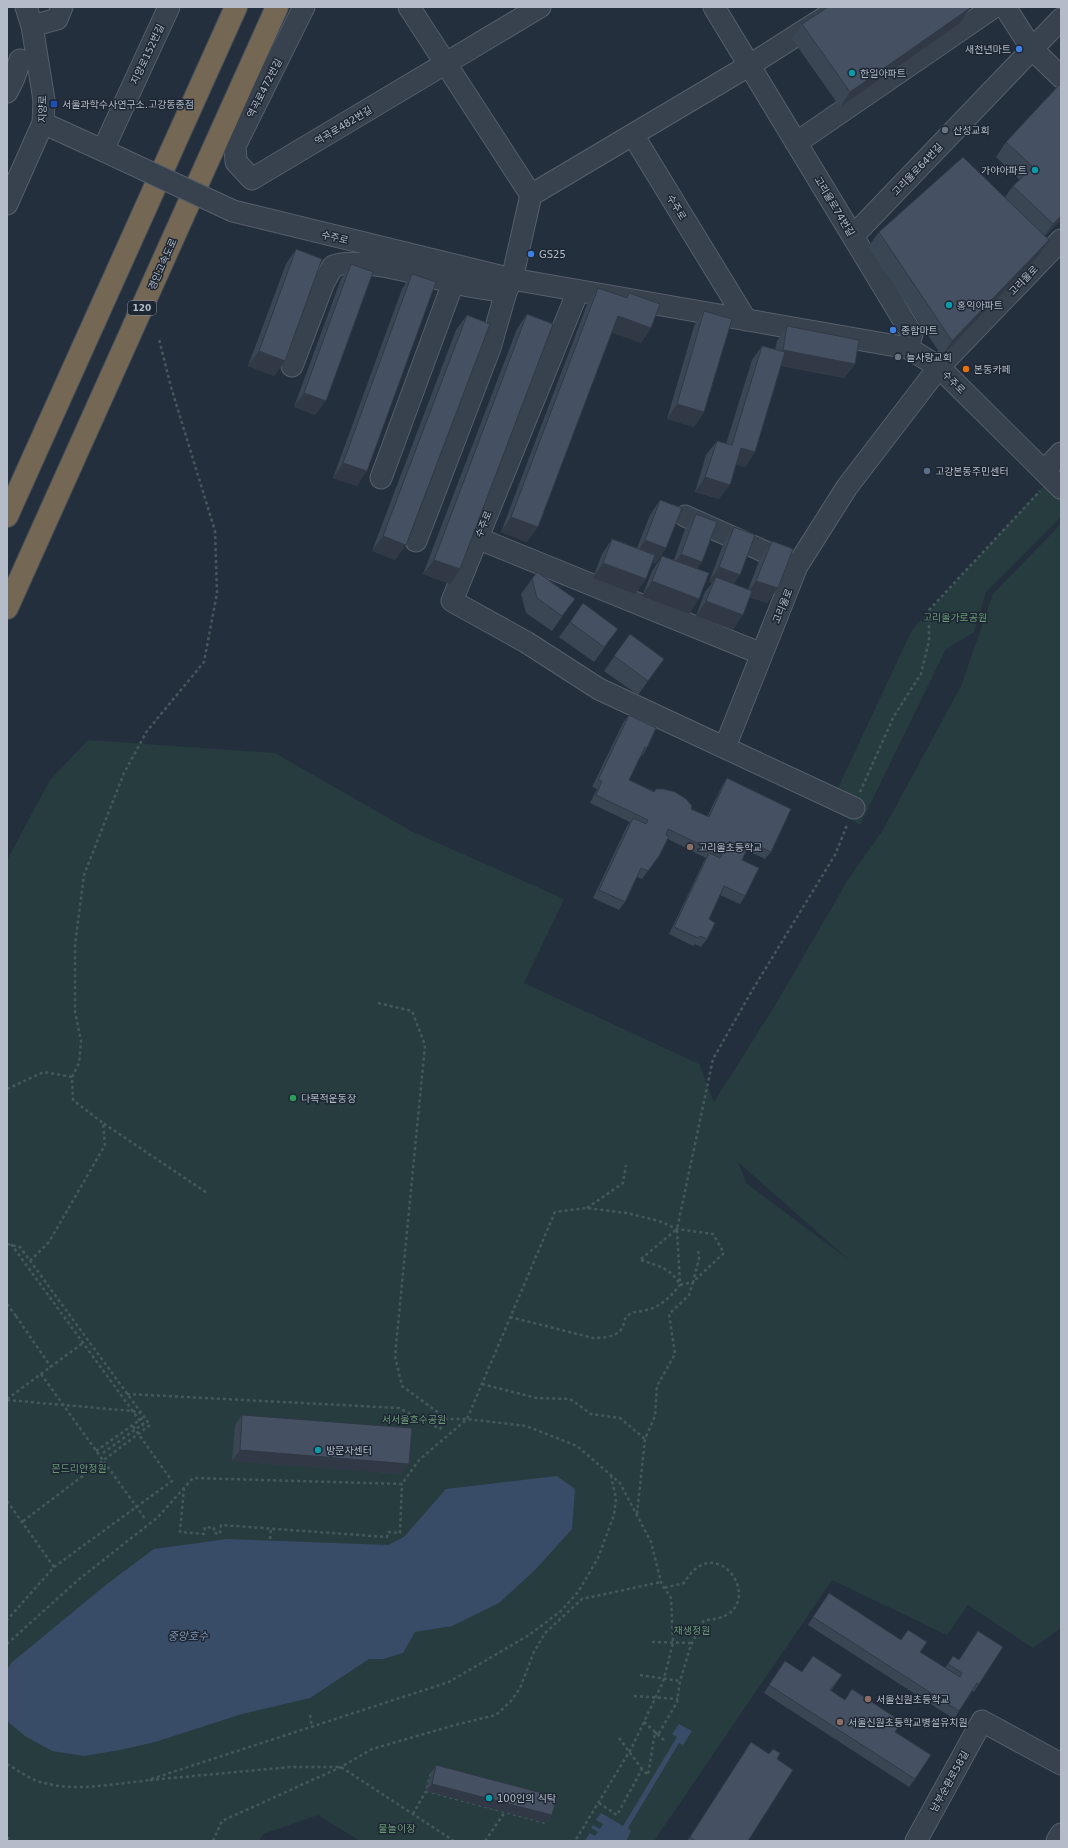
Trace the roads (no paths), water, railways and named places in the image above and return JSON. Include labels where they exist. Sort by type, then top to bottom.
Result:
[{"type":"highway","points":[[7,516],[236,7]]},
{"type":"highway","name":"경인고속도로","points":[[7,608],[277,7]]},
{"type":"street","points":[[29,17],[57,18],[62,7]]},
{"type":"street","name":"지양로152번길","points":[[110,154],[169,7]]},
{"type":"street","name":"역곡로472번길","points":[[242,169],[236,162],[235,146],[304,7]]},
{"type":"street","points":[[410,7],[531,195]]},
{"type":"street","name":"역곡로482번길","points":[[242,169],[252,179],[540,7]]},
{"type":"street","name":"고리울로74번길","points":[[714,7],[912,334],[908,348]]},
{"type":"street","points":[[416,541],[490,348],[509,285],[531,195],[750,65],[841,7]]},
{"type":"street","points":[[796,143],[994,7]]},
{"type":"street","points":[[1005,7],[1032,49],[1061,77]]},
{"type":"street","name":"지양로","points":[[7,204],[43,123],[44,100],[29,17]]},
{"type":"street","name":"고리울로64번길","points":[[853,236],[1061,19]]},
{"type":"street","points":[[7,92],[14,78],[20,60]]},
{"type":"street","points":[[43,123],[110,154]]},
{"type":"street","name":"수주로","points":[[633,135],[746,320]]},
{"type":"street","name":"수주로","points":[[110,154],[233,211],[509,285],[578,291],[908,348],[939,367],[1052,479]]},
{"type":"street","name":"고리울로","points":[[725,747],[797,566],[847,487],[939,367],[1061,240]]},
{"type":"street","points":[[292,366],[324,282],[333,266],[343,263],[391,268],[453,283],[509,285]]},
{"type":"street","points":[[381,478],[453,283]]},
{"type":"street","name":"수주로","points":[[578,291],[452,601],[526,642],[599,689],[725,747]]},
{"type":"street","points":[[1052,479],[1061,453]]},
{"type":"street","points":[[685,516],[797,566]]},
{"type":"street","points":[[478,538],[762,654]]},
{"type":"street","points":[[725,747],[854,808]]},
{"type":"street","name":"남부순환로58길","points":[[916,1841],[982,1720],[1061,1764]]},
{"type":"street","points":[[1057,1841],[1061,1834]]},
{"type":"water","name":"중앙호수","points":[[557,1476],[575,1489],[572,1529],[536,1569],[499,1603],[452,1626],[415,1632],[403,1653],[383,1659],[369,1659],[310,1698],[242,1714],[155,1742],[84,1756],[52,1751],[25,1736],[7,1721],[7,1670],[11,1663],[107,1584],[154,1549],[227,1539],[388,1545],[404,1537],[446,1489]]},
{"type":"water","points":[[679,1724],[692,1731],[683,1745],[679,1743],[628,1828],[631,1831],[626,1841],[585,1840],[590,1833],[595,1836],[598,1832],[591,1828],[593,1825],[600,1829],[603,1824],[596,1820],[601,1813],[623,1826],[677,1737],[672,1734]]},
{"type":"place","name":"새천년마트","points":[[1019,49]]},
{"type":"place","name":"한일아파트","points":[[852,73]]},
{"type":"place","name":"서울과학수사연구소.고강동종점","points":[[54,104]]},
{"type":"place","name":"산성교회","points":[[945,130]]},
{"type":"place","name":"가야아파트","points":[[1035,170]]},
{"type":"place","name":"GS25","points":[[531,254]]},
{"type":"place","name":"홍익아파트","points":[[949,305]]},
{"type":"place","name":"종합마트","points":[[893,330]]},
{"type":"place","name":"늘사랑교회","points":[[898,357]]},
{"type":"place","name":"본동카페","points":[[966,369]]},
{"type":"place","name":"고강본동주민센터","points":[[927,471]]},
{"type":"place","name":"고리울초등학교","points":[[690,847]]},
{"type":"place","name":"다목적운동장","points":[[293,1098]]},
{"type":"place","name":"방문자센터","points":[[318,1450]]},
{"type":"place","name":"서울신원초등학교","points":[[868,1699]]},
{"type":"place","name":"서울신원초등학교병설유치원","points":[[840,1722]]},
{"type":"place","name":"100인의 식탁","points":[[489,1798]]},
{"type":"park label","name":"고리울가로공원","points":[[955,617]]},
{"type":"park label","name":"서서울호수공원","points":[[414,1419]]},
{"type":"park label","name":"몬드리안정원","points":[[79,1468]]},
{"type":"park label","name":"재생정원","points":[[692,1630]]},
{"type":"park label","name":"물놀이장","points":[[397,1828]]}]
